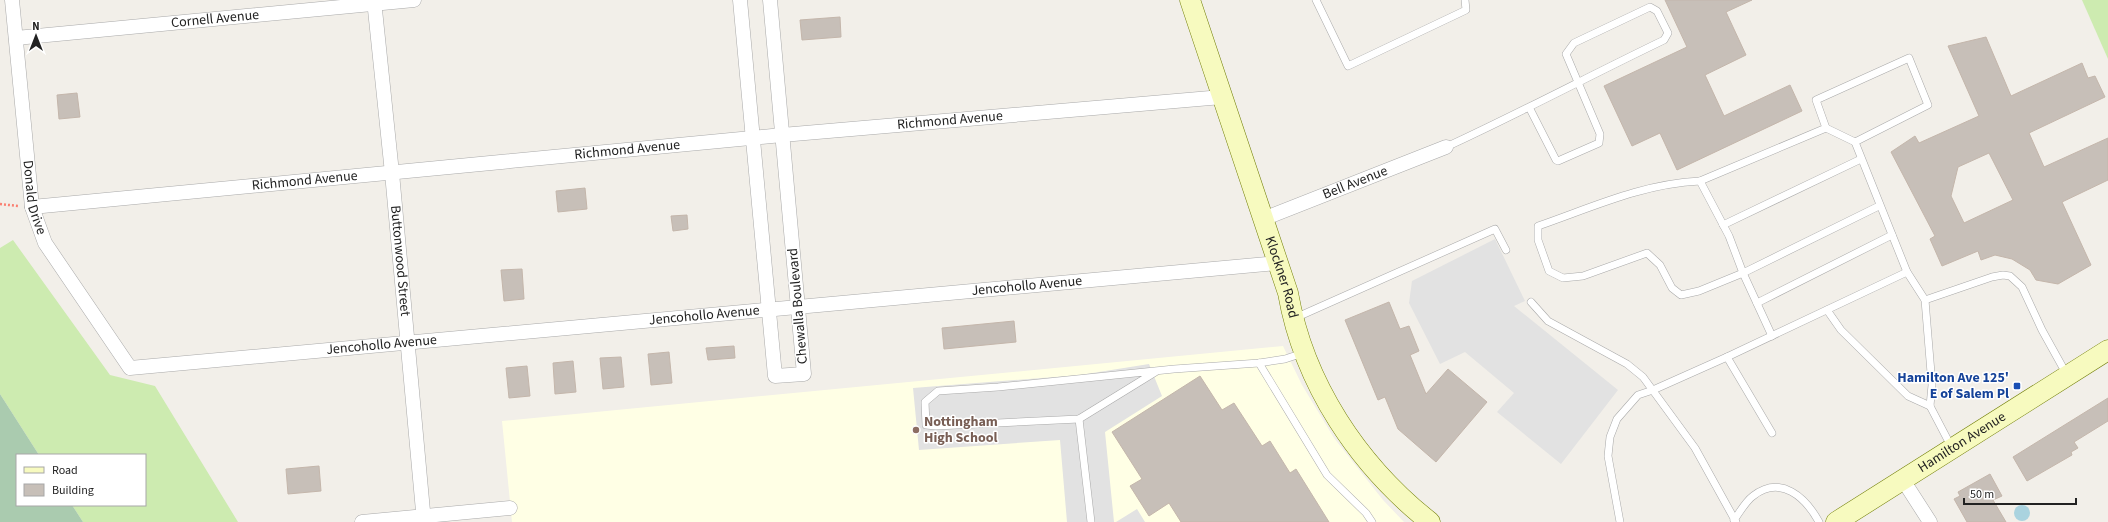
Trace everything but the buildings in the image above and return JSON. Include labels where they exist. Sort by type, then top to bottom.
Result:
[{"type":"main road","name":"Klockner Road","points":[[1190,0],[1288,293],[1293,319],[1304,352],[1326,401],[1353,442],[1381,477],[1406,503],[1430,522]]},
{"type":"main road","name":"Hamilton Avenue","points":[[1836,522],[2108,350]]},
{"type":"street","name":"Donald Drive","points":[[12,0],[32,207],[46,243],[130,368]]},
{"type":"street","name":"Cornell Avenue","points":[[16,38],[374,2],[414,0]]},
{"type":"street","name":"Chewalla Boulevard","points":[[740,0],[775,376],[804,374],[770,0]]},
{"type":"street","name":"Buttonwood Street","points":[[374,2],[392,174],[423,519]]},
{"type":"street","name":"Richmond Avenue","points":[[32,207],[392,174],[782,135],[1222,97]]},
{"type":"street","name":"Bell Avenue","points":[[1263,219],[1446,146]]},
{"type":"street","name":"Jencohollo Avenue","points":[[130,368],[1278,263]]},
{"type":"street","points":[[1903,480],[1930,522]]},
{"type":"street","points":[[362,522],[423,519],[510,508]]},
{"type":"lane","points":[[1316,0],[1348,66],[1466,10],[1465,0]]},
{"type":"lane","points":[[1446,146],[1529,107],[1578,81],[1664,40],[1668,33],[1657,11],[1650,7],[1574,43],[1566,54],[1578,81],[1600,134],[1599,143],[1558,162],[1529,107]]},
{"type":"lane","points":[[1855,142],[1928,105],[1909,58],[1816,100],[1826,128],[1855,142],[1907,272],[1925,300],[1932,385],[1930,406],[1952,448]]},
{"type":"lane","points":[[1826,128],[1700,181],[1672,182],[1647,188],[1538,226],[1538,240],[1549,271],[1563,278],[1583,276],[1647,253],[1660,265],[1672,288],[1681,295],[1699,291],[1743,273],[1880,206]]},
{"type":"lane","points":[[1723,225],[1861,159]]},
{"type":"lane","points":[[1700,181],[1723,225],[1772,336]]},
{"type":"lane","points":[[1293,319],[1495,229],[1506,250]]},
{"type":"lane","points":[[1757,303],[1892,235]]},
{"type":"lane","points":[[1620,522],[1608,456],[1610,437],[1617,419],[1638,395],[1653,390],[1727,357],[1907,272]]},
{"type":"lane","points":[[1925,300],[1992,277],[2002,275],[2010,276],[2022,287],[2042,330],[2067,375]]},
{"type":"lane","points":[[1531,302],[1548,321],[1626,364],[1643,377],[1695,448],[1735,521],[1752,496],[1771,487],[1789,490],[1802,497],[1812,508],[1819,522]]},
{"type":"lane","points":[[1827,310],[1841,330],[1908,396],[1930,406]]},
{"type":"lane","points":[[1158,371],[1079,419],[936,426],[926,425],[925,402],[938,391],[998,387],[1158,371],[1258,363],[1285,359],[1304,352]]},
{"type":"lane","points":[[1727,357],[1772,433]]},
{"type":"lane","points":[[1258,363],[1327,475],[1366,512],[1372,522]]},
{"type":"lane","points":[[1079,419],[1091,522]]},
{"type":"shaded area","points":[[1495,239],[1525,301],[1514,306],[1618,390],[1561,464],[1497,412],[1514,393],[1465,352],[1440,364],[1409,303],[1412,281]]},
{"type":"shaded area","name":"Nottingham High School","points":[[1283,346],[1302,385],[1334,438],[1383,500],[1404,522],[512,522],[502,421]]},
{"type":"shaded area","points":[[1149,364],[1162,396],[1105,432],[1114,522],[1067,522],[1060,440],[919,450],[913,388],[1080,375]]},
{"type":"shaded area","points":[[0,394],[38,454],[16,454],[16,506],[73,506],[83,522],[0,522]]},
{"type":"shaded area","points":[[1137,509],[1145,522],[1116,522]]},
{"type":"green space","points":[[2082,0],[2108,0],[2108,59]]},
{"type":"green space","points":[[13,240],[110,375],[155,386],[238,522],[83,522],[73,506],[146,506],[146,454],[38,454],[0,394],[0,248]]},
{"type":"water","points":[[2019,505],[2025,505],[2030,510],[2028,519],[2025,521],[2019,521],[2014,516],[2014,510]]},
{"type":"place","name":"Hamilton Ave 125' E of Salem Pl","points":[[2017,386]]},
{"type":"place","name":"Nottingham High School","points":[[916,430]]}]
